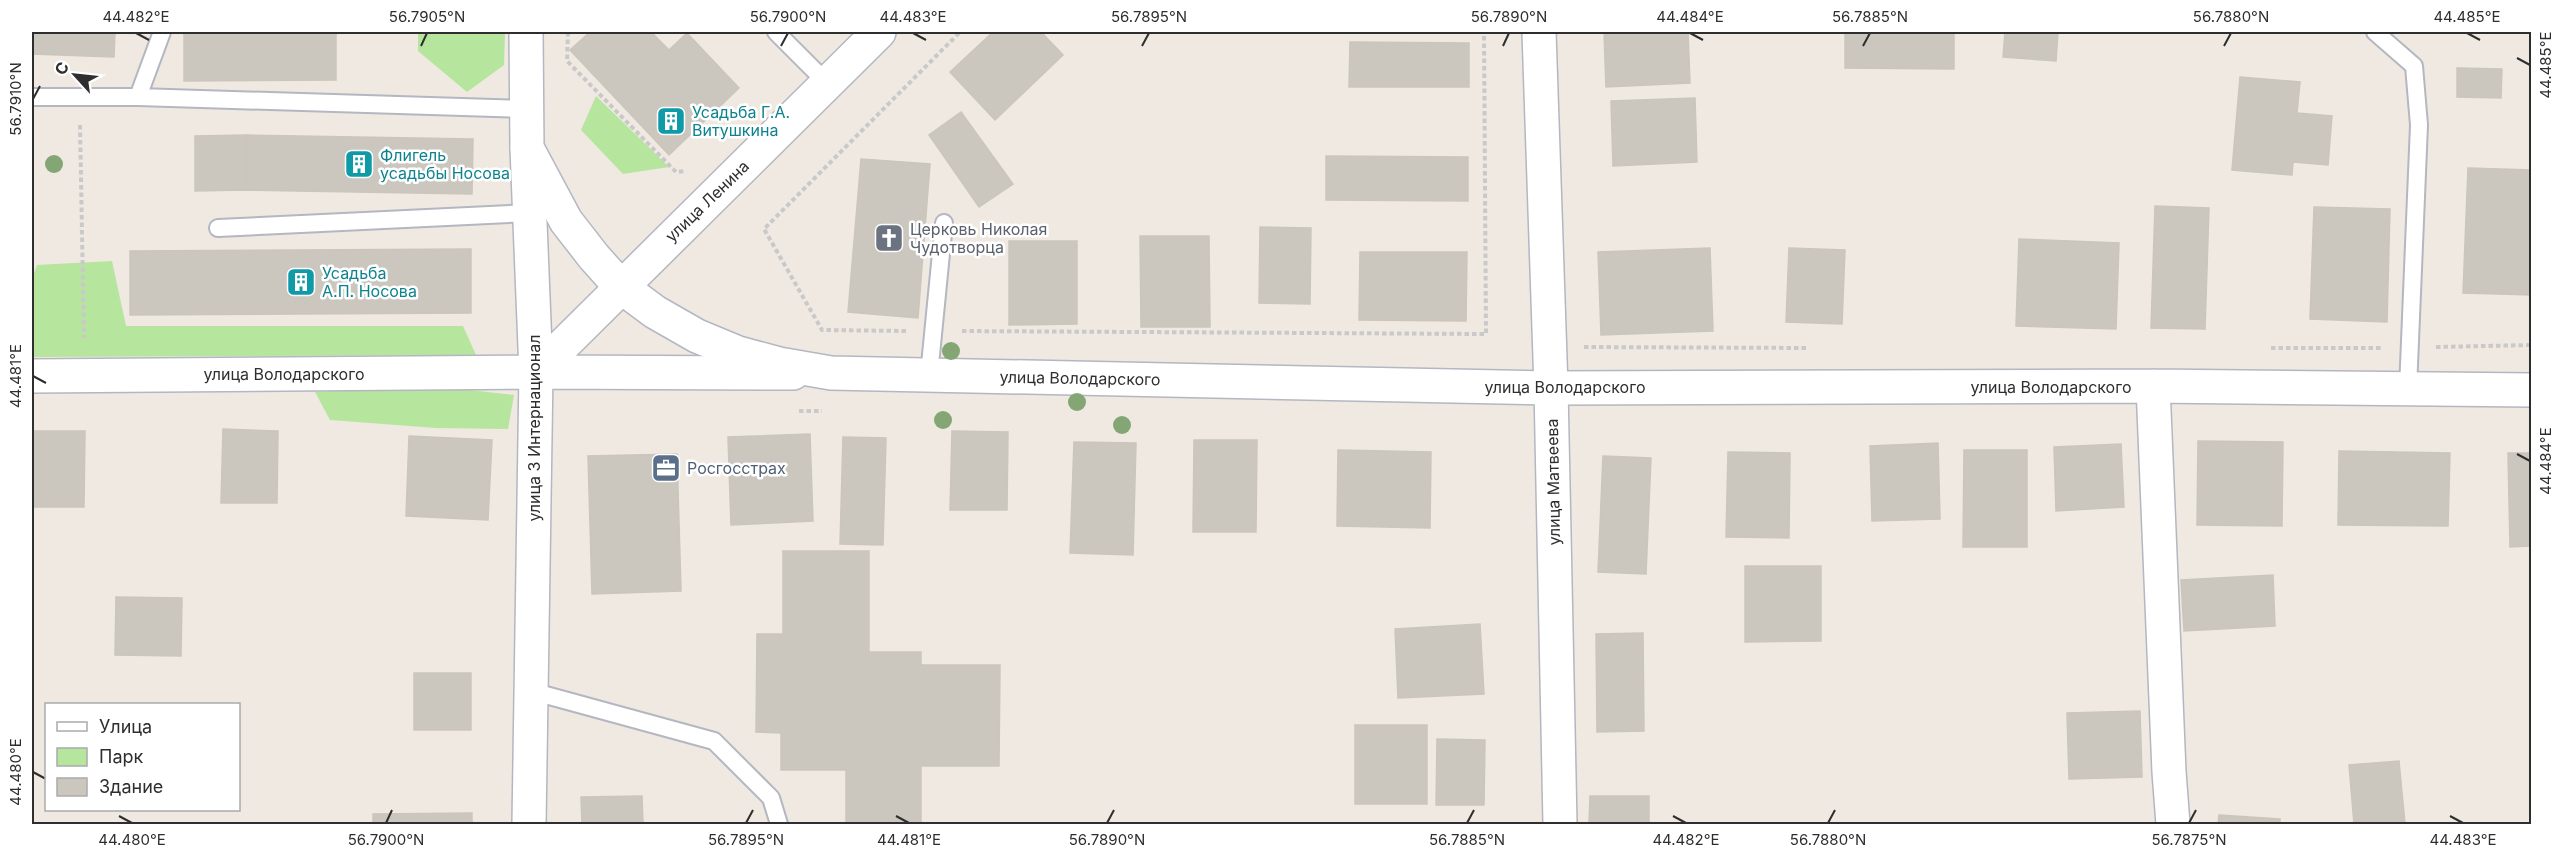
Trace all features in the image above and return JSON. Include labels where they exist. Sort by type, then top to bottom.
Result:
[{"type":"street","name":"улица 3 Интернационал","points":[[526,32],[527,148],[536,372],[529,825]]},
{"type":"street","name":"улица Ленина","points":[[536,372],[620,286],[879,32]]},
{"type":"street","name":"улица Матвеева","points":[[1539,32],[1551,388],[1560,825]]},
{"type":"street","name":"улица Володарского","points":[[527,148],[566,221],[620,286],[655,312],[697,336],[738,353],[779,364],[831,373]]},
{"type":"street","name":"улица Володарского","points":[[32,376],[536,372],[831,373],[1551,388],[2153,386],[2532,390]]},
{"type":"street","points":[[2153,386],[2169,772],[2174,825]]},
{"type":"lane","points":[[138,97],[162,32]]},
{"type":"lane","points":[[776,32],[827,83]]},
{"type":"lane","points":[[2375,32],[2414,66],[2419,125],[2408,389]]},
{"type":"lane","points":[[32,97],[138,97],[526,109]]},
{"type":"lane","points":[[218,228],[530,213]]},
{"type":"lane","points":[[929,375],[944,223]]},
{"type":"lane","points":[[531,691],[714,741],[771,798],[778,825]]},
{"type":"path","points":[[568,32],[567,61],[676,172]]},
{"type":"path","points":[[960,32],[764,229],[822,330],[1486,334],[1484,32]]},
{"type":"path","points":[[80,97],[84,338]]},
{"type":"path","points":[[74,338],[96,338]]},
{"type":"path","points":[[2267,348],[2532,345]]},
{"type":"path","points":[[1578,347],[1815,348]]},
{"type":"green space","points":[[418,32],[505,32],[504,65],[467,92],[418,51]]},
{"type":"green space","points":[[596,96],[669,167],[623,174],[581,130]]},
{"type":"green space","points":[[112,261],[126,326],[463,326],[476,355],[32,357],[32,279],[37,265]]},
{"type":"green space","points":[[433,386],[514,395],[508,429],[436,428],[330,420],[315,392]]},
{"type":"building","points":[[32,32],[115,32],[114,57],[32,54]]},
{"type":"building","points":[[184,32],[336,32],[336,80],[184,81]]},
{"type":"building","name":"Усадьба Г.А. Витушкина","points":[[590,32],[651,32],[669,50],[687,33],[739,88],[669,155],[570,50]]},
{"type":"building","points":[[993,32],[1041,32],[1063,55],[995,120],[950,72]]},
{"type":"building","points":[[1604,32],[1688,32],[1690,83],[1606,87]]},
{"type":"building","points":[[1845,32],[1954,32],[1954,69],[1845,68]]},
{"type":"building","points":[[2005,32],[2058,32],[2056,61],[2003,57]]},
{"type":"building","points":[[1350,42],[1469,43],[1469,87],[1349,87]]},
{"type":"building","points":[[2457,68],[2502,69],[2501,98],[2457,97]]},
{"type":"building","points":[[2240,77],[2300,82],[2297,113],[2332,116],[2328,165],[2293,162],[2292,175],[2232,170]]},
{"type":"building","points":[[1695,98],[1697,162],[1613,166],[1611,101]]},
{"type":"building","points":[[961,112],[1013,184],[979,207],[929,135]]},
{"type":"building","name":"Флигель усадьбы Носова","points":[[246,135],[473,139],[472,194],[246,190]]},
{"type":"building","points":[[246,135],[246,190],[195,191],[195,136]]},
{"type":"building","points":[[1326,156],[1468,157],[1468,201],[1326,200]]},
{"type":"building","name":"Церковь Николая Чудотворца","points":[[861,159],[930,164],[918,318],[848,312]]},
{"type":"building","points":[[2468,168],[2532,170],[2532,295],[2463,293]]},
{"type":"building","points":[[2155,206],[2209,208],[2205,329],[2151,328]]},
{"type":"building","points":[[2314,207],[2390,209],[2387,322],[2310,319]]},
{"type":"building","points":[[1260,227],[1311,228],[1310,304],[1259,303]]},
{"type":"building","points":[[1140,236],[1209,236],[1210,327],[1141,327]]},
{"type":"building","points":[[2019,239],[2119,243],[2116,329],[2016,326]]},
{"type":"building","points":[[1009,241],[1077,241],[1077,324],[1009,325]]},
{"type":"building","points":[[1710,248],[1713,331],[1601,335],[1598,252]]},
{"type":"building","points":[[1789,248],[1845,250],[1842,324],[1786,322]]},
{"type":"building","name":"Усадьба А.П. Носова","points":[[471,249],[471,313],[130,315],[130,251]]},
{"type":"building","points":[[1360,252],[1467,252],[1466,321],[1359,320]]},
{"type":"building","points":[[223,429],[278,431],[277,503],[221,503]]},
{"type":"building","points":[[32,431],[85,431],[84,507],[32,507]]},
{"type":"building","points":[[952,431],[1008,432],[1007,510],[950,510]]},
{"type":"building","points":[[810,434],[813,521],[731,525],[728,437]]},
{"type":"building","points":[[409,436],[492,440],[488,520],[406,516]]},
{"type":"building","points":[[843,437],[886,438],[883,545],[840,544]]},
{"type":"building","points":[[1194,440],[1257,440],[1256,532],[1193,532]]},
{"type":"building","points":[[2198,441],[2283,442],[2282,526],[2197,525]]},
{"type":"building","points":[[1074,442],[1136,443],[1133,555],[1070,553]]},
{"type":"building","points":[[1938,443],[1940,519],[1872,521],[1870,446]]},
{"type":"building","points":[[2121,444],[2124,507],[2056,511],[2054,447]]},
{"type":"building","points":[[1338,450],[1431,452],[1430,528],[1337,526]]},
{"type":"building","points":[[1964,450],[2027,450],[2027,547],[1963,547]]},
{"type":"building","points":[[2339,451],[2450,453],[2448,526],[2338,525]]},
{"type":"building","points":[[1728,452],[1790,453],[1789,538],[1726,537]]},
{"type":"building","points":[[2508,453],[2532,453],[2532,546],[2510,547]]},
{"type":"building","points":[[677,454],[681,591],[592,594],[588,456]]},
{"type":"building","points":[[1603,456],[1651,458],[1646,574],[1598,572]]},
{"type":"building","points":[[783,551],[869,551],[869,652],[921,652],[921,665],[1000,665],[999,766],[921,766],[921,824],[846,824],[846,770],[781,770],[781,733],[756,732],[757,634],[783,634]]},
{"type":"building","points":[[1745,566],[1821,566],[1821,641],[1745,642]]},
{"type":"building","points":[[2273,575],[2275,626],[2184,631],[2181,580]]},
{"type":"building","points":[[116,597],[182,598],[181,656],[115,655]]},
{"type":"building","points":[[1480,624],[1484,694],[1398,698],[1395,629]]},
{"type":"building","points":[[1643,633],[1644,731],[1597,732],[1596,634]]},
{"type":"building","points":[[414,673],[471,673],[471,730],[414,730]]},
{"type":"building","points":[[2140,711],[2142,777],[2069,779],[2067,713]]},
{"type":"building","points":[[1355,725],[1427,725],[1427,804],[1355,804]]},
{"type":"building","points":[[1437,739],[1485,740],[1484,805],[1436,805]]},
{"type":"building","points":[[2399,761],[2405,824],[2354,824],[2349,765]]},
{"type":"building","points":[[642,796],[643,824],[582,824],[581,797]]},
{"type":"building","points":[[1590,796],[1649,796],[1649,824],[1589,824]]},
{"type":"building","points":[[472,813],[472,824],[373,824],[373,814]]},
{"type":"building","points":[[2219,815],[2280,819],[2280,824],[2218,824]]},
{"type":"place","name":"Усадьба Г.А. Витушкина","points":[[671,121]]},
{"type":"place","name":"Флигель усадьбы Носова","points":[[359,164]]},
{"type":"place","name":"Церковь Николая Чудотворца","points":[[889,238]]},
{"type":"place","name":"Усадьба А.П. Носова","points":[[301,282]]},
{"type":"place","name":"Росгосстрах","points":[[666,468]]}]
